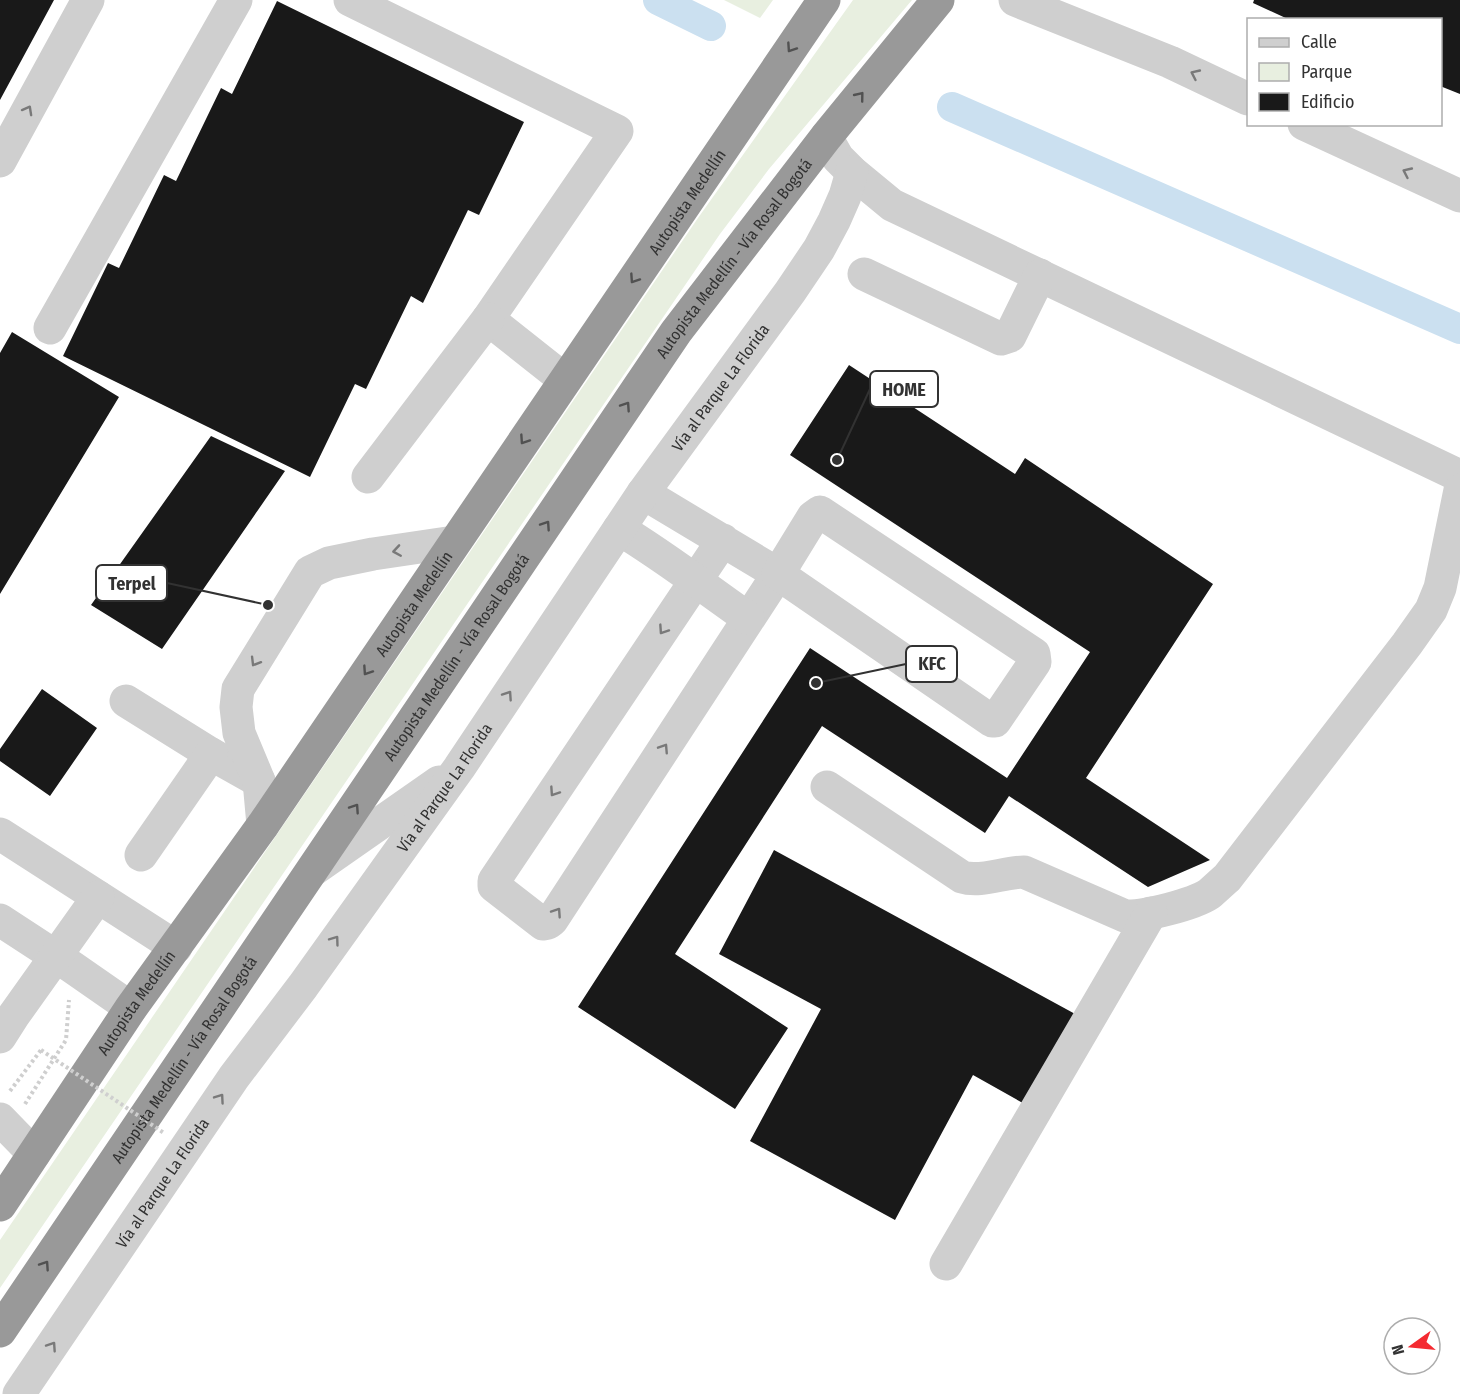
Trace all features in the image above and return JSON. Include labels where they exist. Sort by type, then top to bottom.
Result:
[{"type":"highway","name":"Autopista Medellín","points":[[0,1204],[131,1008],[263,825],[824,0]]},
{"type":"highway","name":"Autopista Medellín - Vía Rosal Bogotá","points":[[0,1330],[676,332],[826,137],[938,0]]},
{"type":"street","points":[[0,161],[88,0]]},
{"type":"street","points":[[50,328],[236,0]]},
{"type":"street","points":[[350,0],[617,131],[488,319],[368,477]]},
{"type":"street","points":[[1015,0],[1170,62],[1247,99]]},
{"type":"street","points":[[1308,126],[1460,196]]},
{"type":"street","points":[[826,137],[838,158],[892,205],[1460,476]]},
{"type":"street","name":"Vía al Parque La Florida","points":[[19,1394],[234,1077],[296,995],[459,768],[643,493],[790,292],[819,249],[834,221],[852,172]]},
{"type":"street","points":[[864,274],[1001,339],[1010,336],[1040,275]]},
{"type":"street","points":[[488,319],[565,380]]},
{"type":"street","points":[[827,788],[962,877],[969,879],[1024,872],[1125,916],[1151,913],[1208,894],[1227,878],[1431,610],[1440,588],[1460,490]]},
{"type":"street","points":[[643,493],[723,540],[778,574],[992,721],[995,721],[1035,662],[1034,654],[820,512],[813,517],[778,574],[552,920],[543,924],[494,886],[494,881],[723,540]]},
{"type":"street","points":[[619,529],[653,550],[748,618]]},
{"type":"street","points":[[263,825],[259,781],[239,733],[236,706],[238,689],[310,572],[329,563],[454,542]]},
{"type":"street","points":[[126,701],[259,781]]},
{"type":"street","points":[[141,855],[211,754]]},
{"type":"street","points":[[313,870],[459,768]]},
{"type":"street","points":[[0,834],[176,947]]},
{"type":"street","points":[[0,1037],[98,897]]},
{"type":"street","points":[[946,1264],[1151,913]]},
{"type":"street","points":[[0,920],[131,1008]]},
{"type":"street","points":[[10,1107],[34,1154]]},
{"type":"path","points":[[10,1107],[66,1040]]},
{"type":"path","points":[[10,1107],[41,1050],[164,1133]]},
{"type":"green space","points":[[724,0],[773,0],[760,18]]},
{"type":"green space","points":[[853,0],[912,0],[769,169],[720,234],[0,1288],[0,1240],[698,218]]},
{"type":"building","points":[[0,0],[54,0],[0,100]]},
{"type":"building","points":[[1254,0],[1460,0],[1460,94],[1442,87],[1442,18],[1286,18],[1253,3]]},
{"type":"building","points":[[277,1],[524,122],[479,215],[468,210],[423,303],[411,296],[366,389],[355,384],[310,477],[63,356],[108,263],[119,268],[164,175],[176,181],[221,88],[232,94]]},
{"type":"building","points":[[12,332],[119,397],[0,594],[0,353]]},
{"type":"building","points":[[849,365],[1015,474],[1025,458],[1213,584],[1086,778],[1210,860],[1148,887],[1009,796],[985,833],[822,726],[675,954],[788,1028],[735,1109],[578,1007],[810,648],[1007,778],[1090,652],[790,455]]},
{"type":"building","points":[[211,436],[285,471],[162,649],[91,605]]},
{"type":"building","points":[[42,689],[97,728],[50,796],[0,761],[0,749]]},
{"type":"building","points":[[774,850],[1077,1015],[1028,1106],[973,1075],[895,1220],[750,1141],[821,1009],[719,954]]},
{"type":"waterway","points":[[658,0],[711,26]]},
{"type":"waterway","points":[[952,107],[1460,329]]},
{"type":"place","name":"HOME","points":[[837,460]]},
{"type":"place","name":"Terpel","points":[[268,605]]},
{"type":"place","name":"KFC","points":[[816,683]]}]
